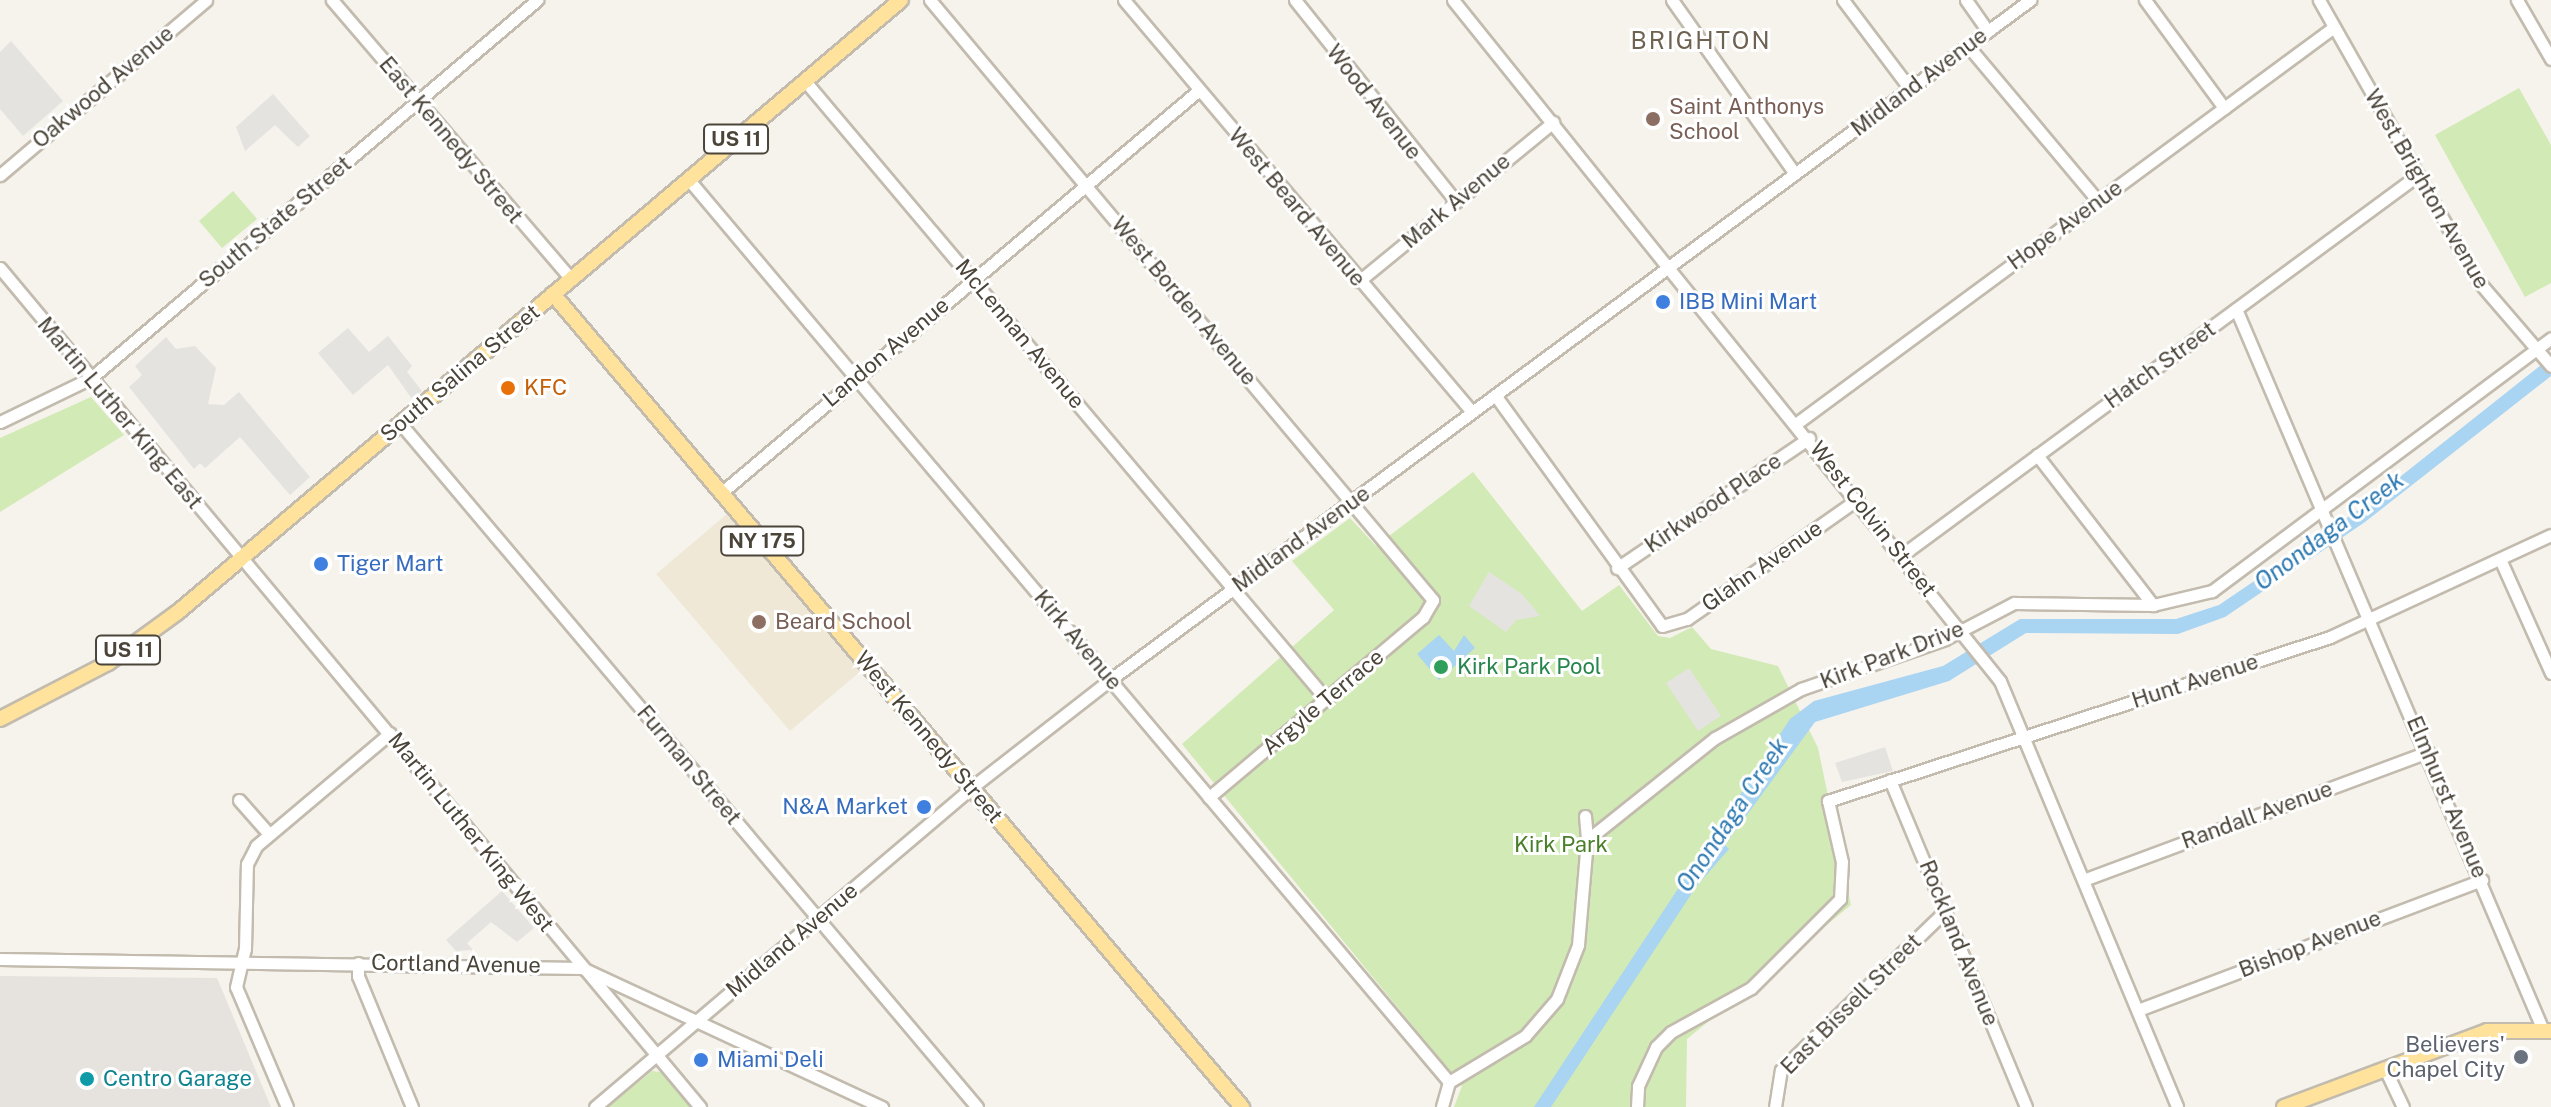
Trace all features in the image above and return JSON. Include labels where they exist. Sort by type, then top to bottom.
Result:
[{"type":"main road","name":"South Salina Street","points":[[0,719],[108,663],[240,559],[901,0]]},
{"type":"main road","name":"West Kennedy Street","points":[[553,294],[1242,1107]]},
{"type":"main road","points":[[2284,1107],[2487,1031],[2547,1030]]},
{"type":"street","name":"Oakwood Avenue","points":[[0,175],[206,0]]},
{"type":"street","name":"East Kennedy Street","points":[[332,0],[571,279]]},
{"type":"street","name":"South State Street","points":[[0,422],[91,378],[537,0]]},
{"type":"street","name":"West Borden Avenue","points":[[930,0],[1353,500],[1433,604]]},
{"type":"street","name":"West Beard Avenue","points":[[1124,0],[1472,412]]},
{"type":"street","name":"Wood Avenue","points":[[1295,0],[1456,202]]},
{"type":"street","name":"West Colvin Street","points":[[1453,0],[1858,499],[1986,665],[2027,736],[2177,1107]]},
{"type":"street","points":[[1672,0],[1795,174]]},
{"type":"street","points":[[1843,0],[1910,89]]},
{"type":"street","points":[[1966,0],[1988,31]]},
{"type":"street","name":"Midland Avenue","points":[[595,1107],[971,788],[1111,679],[2030,0]]},
{"type":"street","points":[[2145,0],[2224,108]]},
{"type":"street","name":"West Brighton Avenue","points":[[2319,0],[2478,281],[2543,357]]},
{"type":"street","points":[[2517,0],[2551,59]]},
{"type":"street","name":"Hope Avenue","points":[[1797,423],[2334,27]]},
{"type":"street","points":[[1968,46],[2098,201]]},
{"type":"street","name":"McLennan Avenue","points":[[805,81],[1326,699]]},
{"type":"street","name":"Landon Avenue","points":[[721,493],[1199,90]]},
{"type":"street","name":"Mark Avenue","points":[[1359,281],[1553,122]]},
{"type":"street","name":"Hatch Street","points":[[1902,555],[2418,175]]},
{"type":"street","name":"Kirk Avenue","points":[[689,180],[1449,1082]]},
{"type":"street","name":"Martin Luther King East","points":[[0,268],[240,559]]},
{"type":"street","points":[[2236,309],[2326,516]]},
{"type":"street","name":"Kirk Park Drive","points":[[1587,840],[1668,771],[1785,697],[1960,632],[2023,601],[2153,605],[2212,591],[2326,516],[2543,357],[2551,338]]},
{"type":"street","points":[[1495,395],[1617,568]]},
{"type":"street","name":"Furman Street","points":[[400,423],[977,1107]]},
{"type":"street","name":"Kirkwood Place","points":[[1617,568],[1809,438]]},
{"type":"street","points":[[2037,455],[2153,605]]},
{"type":"street","name":"Glahn Avenue","points":[[1617,568],[1662,626],[1687,619],[1858,499]]},
{"type":"street","name":"Elmhurst Avenue","points":[[2326,516],[2547,1030]]},
{"type":"street","name":"Hunt Avenue","points":[[1637,1107],[1638,1086],[1656,1047],[1671,1032],[1751,988],[1840,899],[1842,862],[1828,801],[2371,620],[2551,535]]},
{"type":"street","name":"Martin Luther King West","points":[[240,559],[390,733],[700,1107]]},
{"type":"street","points":[[2500,559],[2551,673]]},
{"type":"street","name":"Argyle Terrace","points":[[1209,797],[1433,604]]},
{"type":"street","points":[[287,1107],[236,987],[247,864],[269,834],[390,733]]},
{"type":"street","name":"Randall Avenue","points":[[2086,879],[2428,752]]},
{"type":"street","name":"Rockland Avenue","points":[[1890,780],[2026,1107]]},
{"type":"street","points":[[239,800],[269,834]]},
{"type":"street","points":[[1442,1107],[1449,1082],[1525,1036],[1557,999],[1578,945],[1587,840],[1585,816]]},
{"type":"street","name":"Bishop Avenue","points":[[2138,1010],[2482,880]]},
{"type":"street","name":"East Bissell Street","points":[[1775,1107],[1781,1070],[1946,910]]},
{"type":"street","name":"Cortland Avenue","points":[[0,959],[582,968],[700,1019],[882,1107]]},
{"type":"street","points":[[358,963],[358,976],[412,1107]]},
{"type":"street","points":[[2385,1069],[2403,1107]]},
{"type":"shaded area","points":[[11,41],[63,101],[23,136],[0,109],[0,52]]},
{"type":"shaded area","points":[[273,94],[310,136],[298,147],[275,125],[245,151],[236,127]]},
{"type":"shaded area","points":[[348,328],[369,352],[388,336],[412,366],[407,372],[422,391],[412,399],[388,365],[353,395],[318,353]]},
{"type":"shaded area","points":[[166,337],[176,349],[195,346],[216,368],[208,404],[224,405],[239,392],[310,477],[290,495],[240,437],[205,468],[200,463],[194,469],[129,387],[142,375],[135,366]]},
{"type":"shaded area","name":"Beard School","points":[[728,513],[861,671],[790,731],[656,574]]},
{"type":"shaded area","points":[[1489,572],[1522,594],[1540,616],[1516,620],[1506,632],[1469,606]]},
{"type":"shaded area","points":[[1689,668],[1721,716],[1698,731],[1666,683]]},
{"type":"shaded area","points":[[1885,747],[1893,771],[1842,782],[1835,763]]},
{"type":"shaded area","points":[[502,891],[534,928],[517,942],[491,922],[467,943],[473,950],[456,951],[446,940]]},
{"type":"shaded area","points":[[0,976],[217,978],[271,1107],[0,1107]]},
{"type":"green space","points":[[2519,88],[2551,145],[2551,283],[2525,297],[2435,135]]},
{"type":"green space","points":[[233,191],[257,219],[222,248],[199,221]]},
{"type":"green space","points":[[91,397],[124,435],[0,512],[0,438]]},
{"type":"green space","name":"Kirk Park","points":[[1473,472],[1582,611],[1619,585],[1658,636],[1670,638],[1692,627],[1711,649],[1778,666],[1818,748],[1851,905],[1687,1039],[1686,1107],[1454,1107],[1462,1086],[1182,744],[1334,610],[1292,561],[1350,518],[1376,546]]},
{"type":"green space","points":[[652,1071],[661,1072],[691,1107],[608,1107]]},
{"type":"water","name":"Onondaga Creek","points":[[2551,357],[2551,376],[2365,522],[2225,617],[2178,634],[2026,633],[1949,681],[1815,722],[1725,845],[1729,849],[1696,887],[1551,1107],[1534,1107],[1790,719],[1814,701],[1943,666],[2020,619],[2176,619],[2219,605],[2357,511]]},
{"type":"water","name":"Kirk Park Pool","points":[[1439,635],[1454,651],[1464,635],[1475,648],[1439,680],[1417,654]]},
{"type":"place","name":"Saint Anthonys School","points":[[1653,119]]},
{"type":"place","name":"IBB Mini Mart","points":[[1663,302]]},
{"type":"place","name":"KFC","points":[[508,388]]},
{"type":"place","name":"Tiger Mart","points":[[321,564]]},
{"type":"place","name":"Beard School","points":[[759,622]]},
{"type":"place","name":"Kirk Park Pool","points":[[1441,667]]},
{"type":"place","name":"N&A Market","points":[[924,807]]},
{"type":"place","name":"Believers' Chapel City","points":[[2521,1057]]},
{"type":"place","name":"Miami Deli","points":[[701,1060]]},
{"type":"place","name":"Centro Garage","points":[[87,1079]]},
{"type":"district","name":"BRIGHTON","points":[[1701,41]]}]
